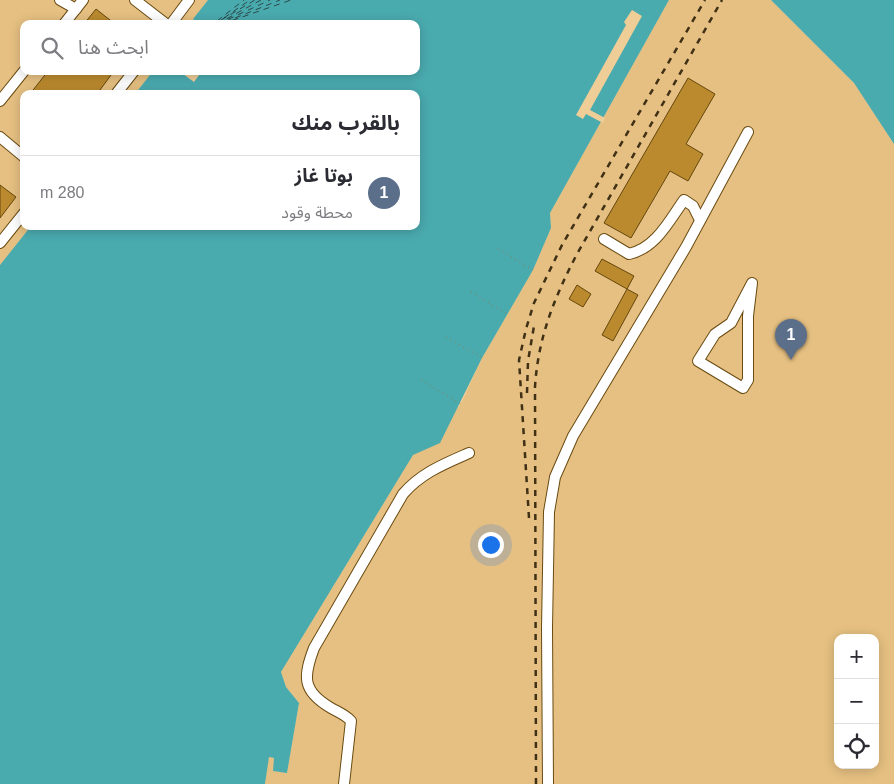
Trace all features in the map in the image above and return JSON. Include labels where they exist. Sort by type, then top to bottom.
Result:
[{"type":"street","points":[[60,0],[76,10]]},
{"type":"street","points":[[67,20],[83,0]]},
{"type":"street","points":[[135,0],[161,20]]},
{"type":"street","points":[[174,20],[190,0]]},
{"type":"street","points":[[0,100],[21,75]]},
{"type":"street","points":[[119,90],[131,75]]},
{"type":"street","points":[[548,784],[547,618],[549,512],[555,477],[573,436],[700,220],[748,132]]},
{"type":"street","points":[[0,138],[20,154]]},
{"type":"street","points":[[604,239],[629,254],[640,252],[657,238],[684,200],[694,206],[700,220]]},
{"type":"street","points":[[0,243],[20,217]]},
{"type":"street","points":[[752,283],[748,316],[748,380],[743,388],[698,361],[715,334],[731,322],[752,283]]},
{"type":"street","points":[[344,784],[351,721],[311,693],[306,676],[314,648],[402,494],[414,481],[428,471],[469,453]]},
{"type":"path","points":[[498,249],[533,270]]},
{"type":"path","points":[[471,292],[509,315]]},
{"type":"path","points":[[446,337],[482,358]]},
{"type":"path","points":[[421,380],[461,404]]},
{"type":"shaded area","points":[[0,0],[208,0],[193,19],[194,20],[20,20],[20,75],[150,75],[138,90],[20,90],[20,230],[28,230],[0,265]]},
{"type":"shaded area","points":[[669,0],[771,0],[854,83],[894,144],[894,784],[265,784],[269,757],[275,758],[287,773],[299,703],[286,687],[281,672],[413,455],[419,452],[461,404],[482,358],[533,270],[551,228],[550,213]]},
{"type":"water","points":[[208,0],[669,0],[550,213],[551,228],[533,270],[482,358],[440,443],[413,455],[281,672],[286,687],[299,703],[287,773],[273,771],[274,758],[269,757],[265,784],[0,784],[0,265],[28,230],[420,230],[420,90],[138,90],[150,75],[184,75],[194,82],[199,75],[420,75],[420,20],[193,19]]},
{"type":"water","points":[[771,0],[894,0],[894,144],[854,83]]},
{"type":"pier","points":[[632,10],[642,16],[590,110],[605,118],[603,123],[586,114],[583,119],[576,115],[626,25],[624,22]]},
{"type":"building","points":[[96,9],[110,20],[87,20]]},
{"type":"building","points":[[45,75],[111,75],[100,90],[33,90]]},
{"type":"building","points":[[688,78],[715,94],[686,144],[703,154],[688,181],[670,171],[631,238],[604,223]]},
{"type":"building","points":[[0,185],[16,197],[0,218]]},
{"type":"building","points":[[602,259],[634,276],[627,289],[595,271]]},
{"type":"building","points":[[577,285],[591,294],[583,307],[569,299]]},
{"type":"building","points":[[627,289],[638,295],[613,341],[602,335]]},
{"type":"ferry route","points":[[218,20],[244,0]]},
{"type":"ferry route","points":[[221,20],[250,0]]},
{"type":"ferry route","points":[[221,20],[255,0]]},
{"type":"ferry route","points":[[224,20],[261,0]]},
{"type":"ferry route","points":[[227,20],[270,0]]},
{"type":"ferry route","points":[[230,20],[280,0]]},
{"type":"ferry route","points":[[234,20],[291,0]]},
{"type":"railway","points":[[529,518],[519,360],[534,303],[562,245],[705,0]]},
{"type":"railway","points":[[536,784],[535,387],[544,335],[554,302],[577,254],[722,0]]},
{"type":"railway","points":[[527,393],[528,361],[534,326]]},
{"type":"place","name":"بوتا غاز","points":[[791,360]]}]
